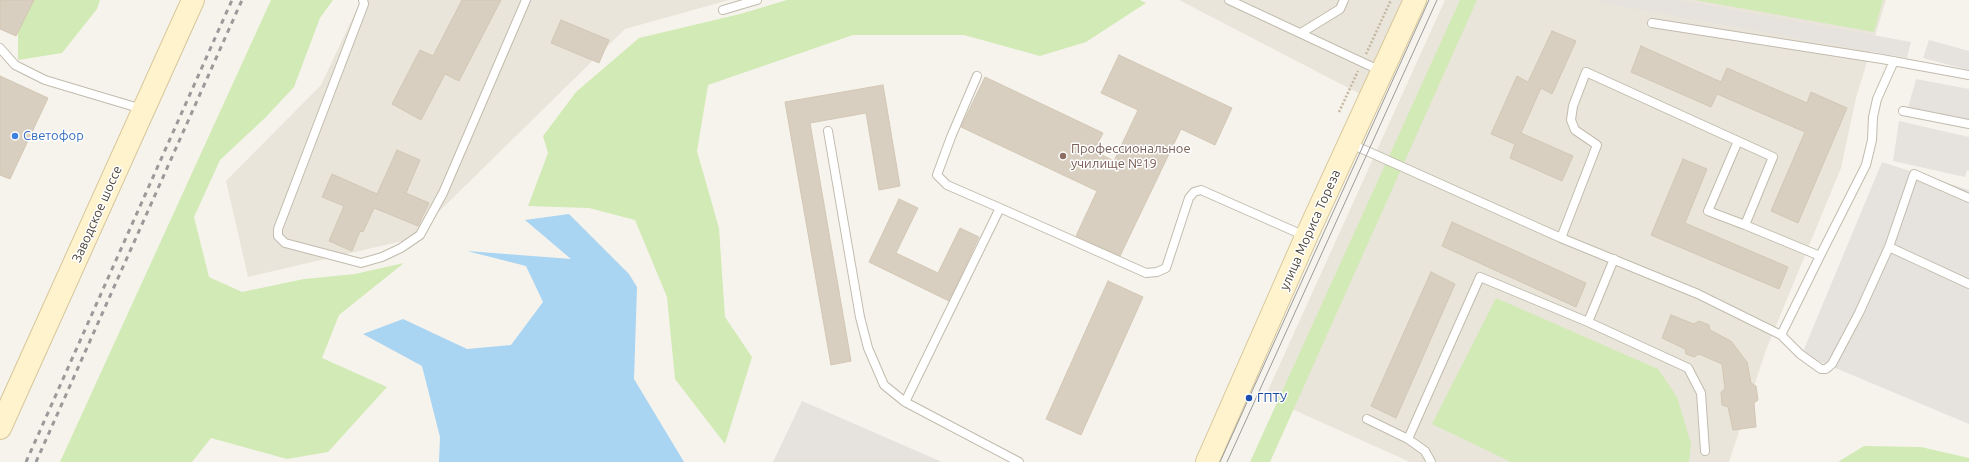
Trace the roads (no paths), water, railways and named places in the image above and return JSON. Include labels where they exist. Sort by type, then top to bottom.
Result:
[{"type":"street","name":"Заводское шоссе","points":[[0,428],[193,0]]},
{"type":"street","name":"улица Мориса Тореза","points":[[1207,462],[1306,237],[1416,0]]},
{"type":"lane","points":[[363,0],[364,4],[278,229],[278,236],[285,243],[361,263],[382,257],[401,248],[420,235],[443,193],[526,0]]},
{"type":"lane","points":[[723,10],[757,0]]},
{"type":"lane","points":[[1229,0],[1383,72]]},
{"type":"lane","points":[[1301,33],[1340,9],[1344,0]]},
{"type":"lane","points":[[1652,23],[1894,61],[1969,75]]},
{"type":"lane","points":[[0,48],[15,65],[45,80],[144,110]]},
{"type":"lane","points":[[1782,335],[1866,165],[1872,140],[1873,118],[1877,99],[1894,61]]},
{"type":"lane","points":[[1560,238],[1597,145],[1575,130],[1571,120],[1572,106],[1586,72],[1773,157],[1746,225]]},
{"type":"lane","points":[[977,76],[951,137],[938,175],[947,185],[1146,273],[1157,272],[1166,268],[1190,198],[1194,192],[1201,190],[1306,237]]},
{"type":"lane","points":[[1903,111],[1969,124]]},
{"type":"lane","points":[[828,131],[860,317],[868,348],[884,385],[905,402],[1019,462]]},
{"type":"lane","points":[[1738,141],[1708,211],[1820,256]]},
{"type":"lane","points":[[1349,143],[1560,238],[1698,294],[1782,335],[1800,354],[1821,369],[1826,369],[1832,364],[1859,313],[1889,247],[1914,174],[1969,198]]},
{"type":"lane","points":[[905,402],[1000,208]]},
{"type":"lane","points":[[1889,247],[1969,284]]},
{"type":"lane","points":[[1588,322],[1614,259]]},
{"type":"lane","points":[[1408,439],[1480,277],[1588,322],[1688,368],[1702,393],[1705,451]]},
{"type":"lane","points":[[1367,419],[1408,439],[1425,451],[1431,462]]},
{"type":"water","points":[[569,214],[629,274],[637,287],[634,379],[684,462],[439,462],[440,437],[422,366],[363,334],[403,319],[467,349],[511,345],[543,302],[526,266],[467,251],[571,259],[525,220]]},
{"type":"tram line","points":[[1220,462],[1429,0]]},
{"type":"tram line","points":[[1227,462],[1437,0]]},
{"type":"railway","points":[[26,462],[232,0]]},
{"type":"railway","points":[[36,462],[242,0]]},
{"type":"place","name":"Светофор","points":[[15,136]]},
{"type":"place","name":"Профессиональное училище №19","points":[[1063,156]]},
{"type":"place","name":"ГПТУ","points":[[1249,398]]}]
